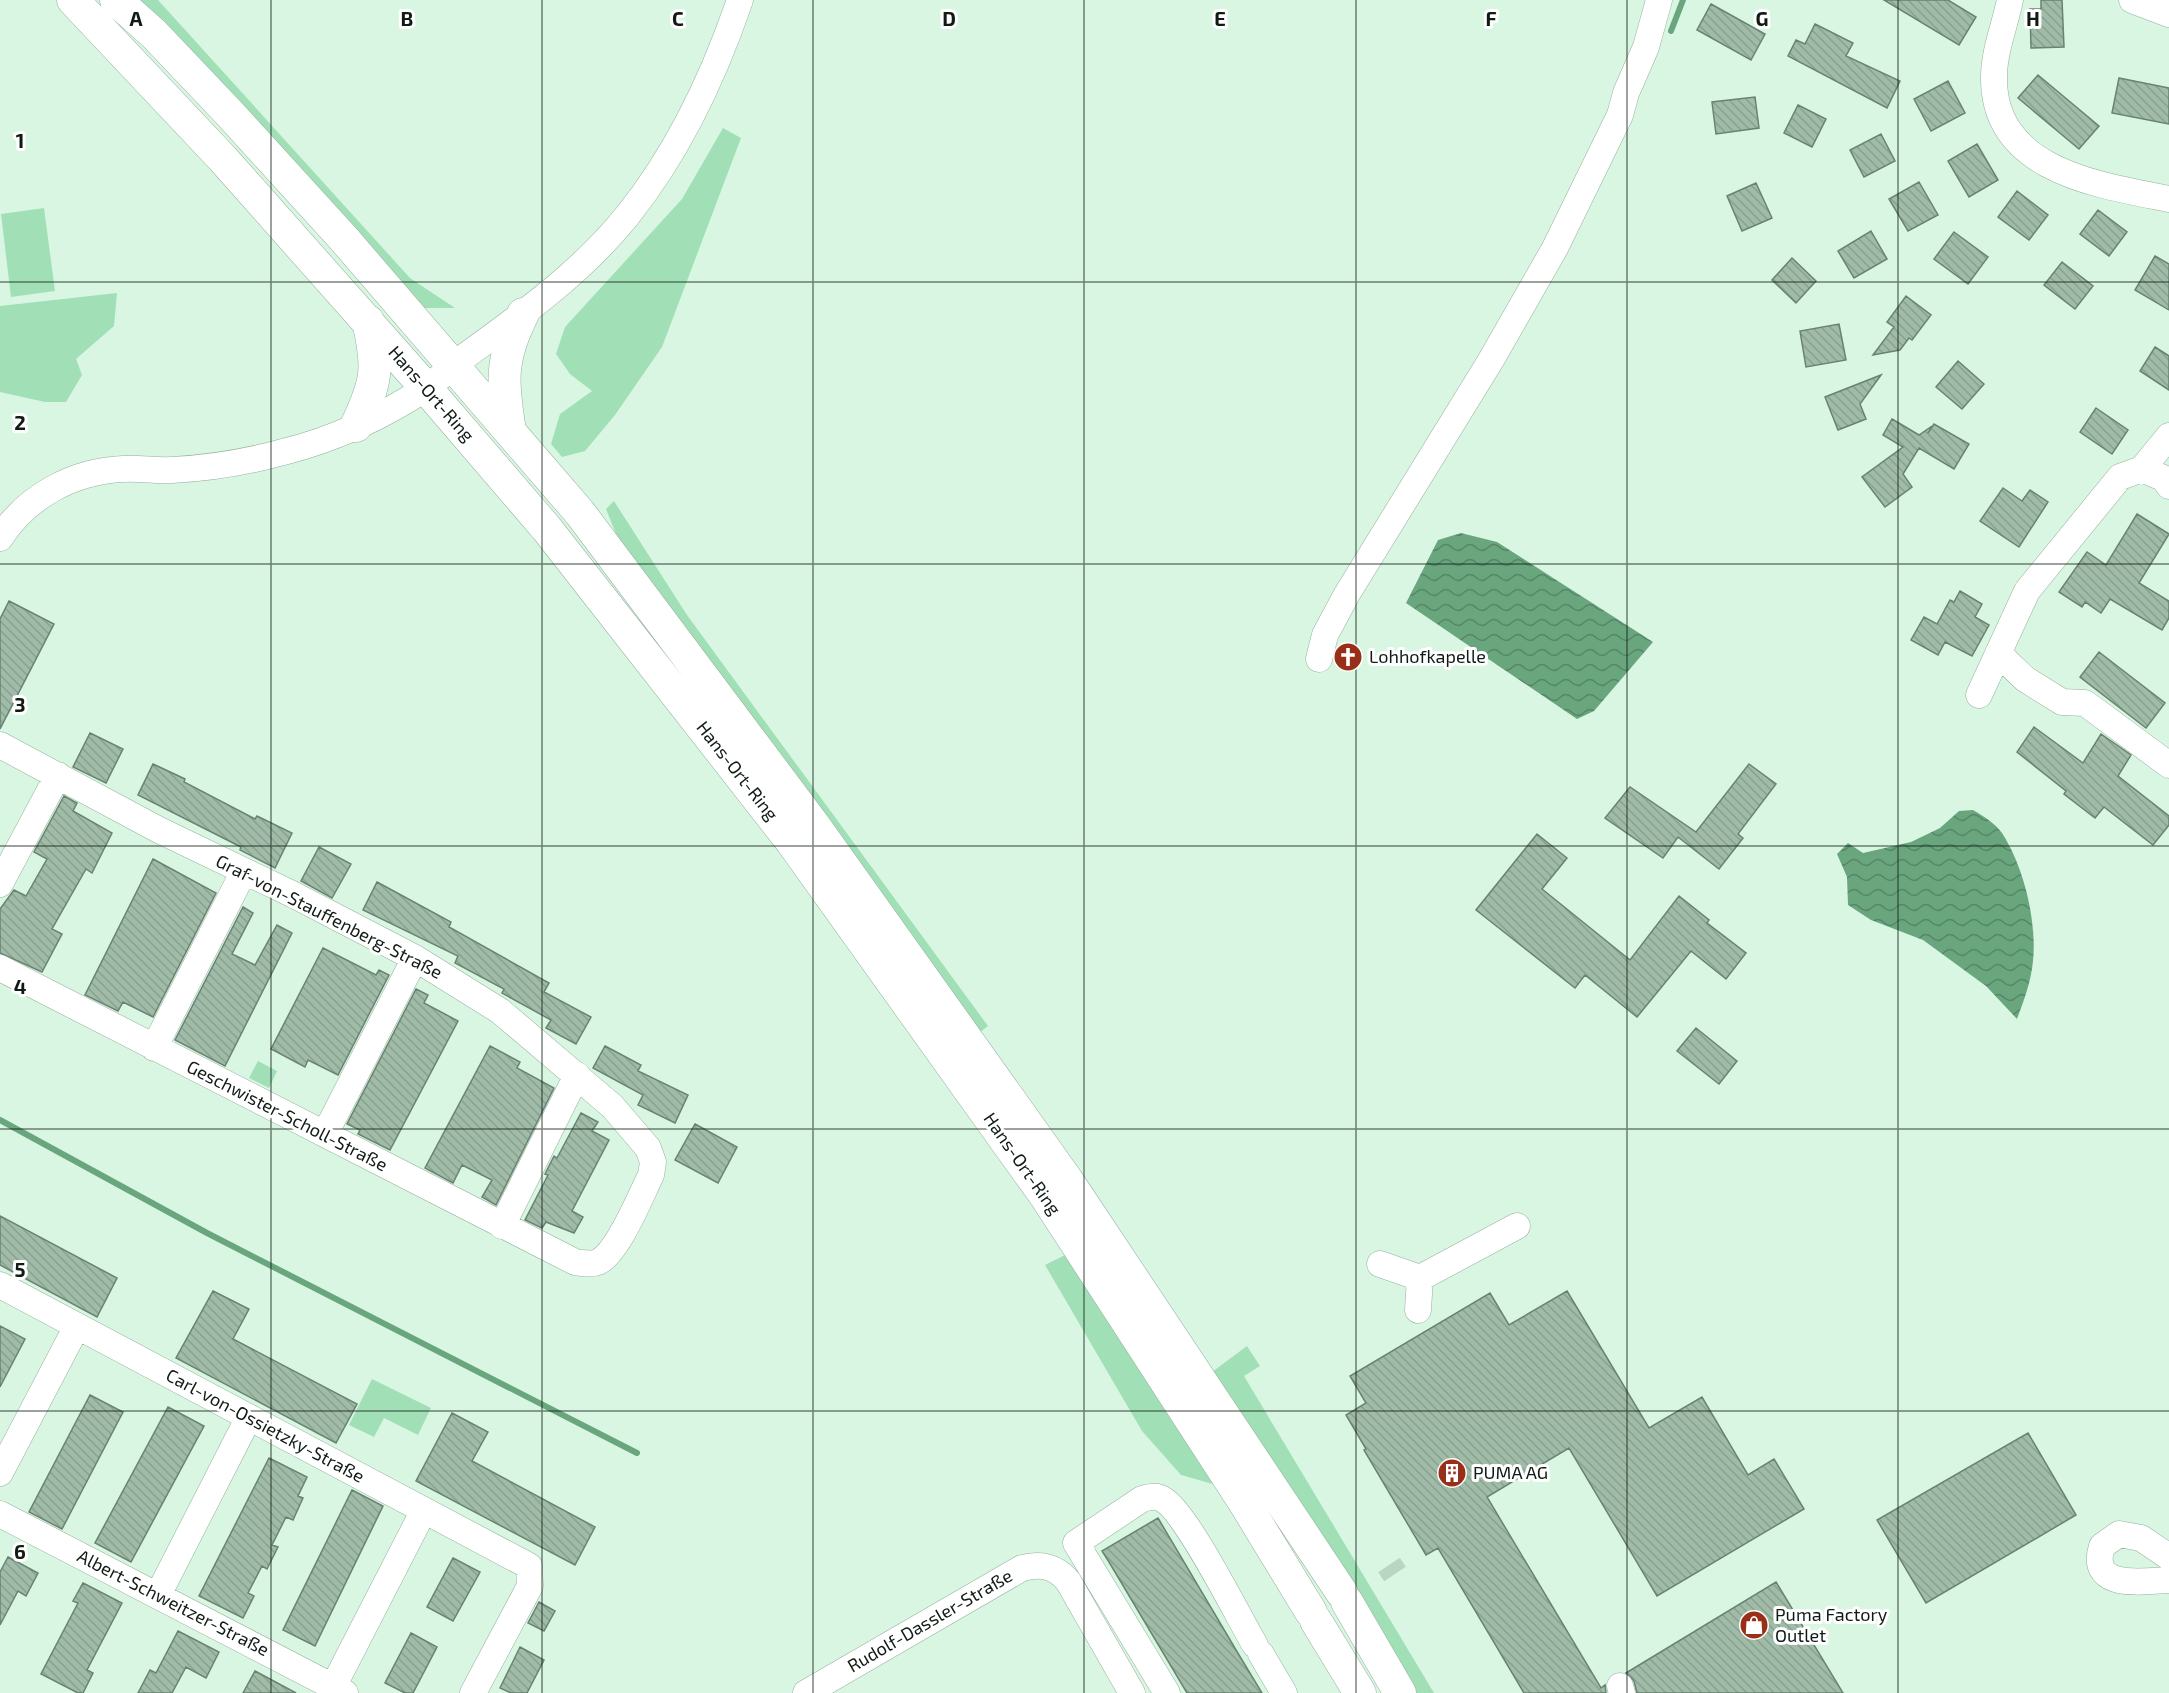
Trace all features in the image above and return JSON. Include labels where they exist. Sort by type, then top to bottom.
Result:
[{"type":"main road","name":"Hans-Ort-Ring","points":[[73,0],[223,159],[368,320],[546,529],[791,841],[1046,1197],[1244,1502],[1360,1693]]},
{"type":"main road","name":"Hans-Ort-Ring","points":[[116,0],[154,34],[231,115],[453,365],[580,513],[814,825],[1061,1170],[1344,1598],[1400,1693]]},
{"type":"main road","points":[[510,431],[505,362],[510,340],[524,314]]},
{"type":"main road","points":[[357,426],[369,400],[376,366],[368,320]]},
{"type":"street","points":[[0,538],[10,521],[44,494],[83,474],[124,469],[161,471],[201,468],[285,452],[357,426],[426,388],[453,365],[524,314],[577,269],[627,217],[658,173],[702,94],[740,0]]},
{"type":"street","points":[[1319,659],[1325,635],[1347,594],[1491,360],[1555,248],[1620,115],[1626,93],[1646,47],[1659,0]]},
{"type":"street","points":[[2010,0],[1995,60],[1994,79],[2001,114],[2014,138],[2026,152],[2052,168],[2082,179],[2169,199]]},
{"type":"street","points":[[2132,0],[2169,14]]},
{"type":"street","points":[[1979,695],[2028,591],[2039,576],[2120,477],[2142,469],[2169,436]]},
{"type":"street","points":[[2142,469],[2163,478],[2169,486]]},
{"type":"street","points":[[1998,653],[2025,679],[2062,702],[2085,703],[2169,765]]},
{"type":"street","name":"Graf-von-Stauffenberg-Straße","points":[[0,745],[159,830],[415,957],[500,1011],[578,1075],[635,1131],[648,1148],[653,1162],[651,1175],[612,1251],[598,1262],[585,1264],[575,1262]]},
{"type":"street","points":[[0,884],[58,775]]},
{"type":"street","points":[[154,1048],[244,871]]},
{"type":"street","points":[[325,1134],[415,957]]},
{"type":"street","name":"Geschwister-Scholl-Straße","points":[[0,968],[575,1262]]},
{"type":"street","points":[[502,1226],[578,1075]]},
{"type":"street","points":[[1380,1264],[1420,1278],[1517,1226]]},
{"type":"street","points":[[1418,1310],[1420,1278]]},
{"type":"street","name":"Carl-von-Ossietzky-Straße","points":[[0,1285],[530,1566],[530,1586],[473,1693]]},
{"type":"street","points":[[0,1473],[77,1326]]},
{"type":"street","points":[[158,1595],[249,1417]]},
{"type":"street","points":[[1167,1693],[1076,1543],[1142,1499],[1154,1496],[1162,1498],[1182,1520],[1284,1693]]},
{"type":"street","points":[[339,1690],[424,1510]]},
{"type":"street","name":"Albert-Schweitzer-Straße","points":[[0,1514],[339,1690]]},
{"type":"street","points":[[2169,1557],[2141,1538],[2126,1534],[2112,1536],[2102,1546],[2100,1555],[2101,1569],[2112,1578],[2135,1583],[2169,1580]]},
{"type":"street","name":"Rudolf-Dassler-Straße","points":[[806,1693],[1022,1568],[1042,1565],[1060,1572],[1068,1581],[1132,1693]]},
{"type":"shaded area","points":[[130,0],[158,0],[410,278],[455,308],[419,308]]},
{"type":"shaded area","points":[[723,128],[741,138],[662,347],[615,415],[585,451],[562,457],[551,444],[560,414],[592,391],[570,374],[556,354],[565,327],[682,199]]},
{"type":"shaded area","points":[[44,208],[55,291],[11,297],[1,214]]},
{"type":"shaded area","points":[[117,293],[114,326],[76,359],[82,375],[66,402],[45,402],[0,392],[0,306]]},
{"type":"shaded area","points":[[614,501],[687,615],[988,1026],[979,1033],[620,544],[606,509]]},
{"type":"shaded area","points":[[258,1061],[277,1071],[269,1088],[249,1078]]},
{"type":"shaded area","points":[[1069,1253],[1220,1486],[1181,1475],[1142,1431],[1045,1265]]},
{"type":"shaded area","points":[[1247,1346],[1260,1366],[1244,1376],[1434,1693],[1412,1693],[1208,1375]]},
{"type":"shaded area","points":[[372,1379],[431,1408],[418,1435],[384,1418],[374,1437],[349,1425]]},
{"type":"water","points":[[1461,533],[1497,542],[1653,642],[1594,711],[1577,719],[1406,603],[1438,540]]},
{"type":"water","points":[[1973,810],[2002,833],[2010,847],[2023,878],[2031,912],[2033,961],[2029,984],[2017,1019],[1986,986],[1923,940],[1871,920],[1848,905],[1847,877],[1837,854],[1848,843],[1863,853],[1911,842],[1940,828],[1959,811]]},
{"type":"building","points":[[1884,0],[1948,0],[1976,17],[1959,45]]},
{"type":"building","points":[[2041,0],[2062,0],[2064,47],[2031,48],[2030,9],[2041,9]]},
{"type":"building","points":[[1711,4],[1765,34],[1751,60],[1697,30]]},
{"type":"building","points":[[1815,24],[1853,43],[1846,56],[1900,81],[1887,108],[1788,56],[1796,40],[1805,44]]},
{"type":"building","points":[[2038,75],[2099,126],[2079,149],[2018,98]]},
{"type":"building","points":[[2119,78],[2169,88],[2169,124],[2112,113]]},
{"type":"building","points":[[1948,81],[1965,113],[1931,131],[1914,99]]},
{"type":"building","points":[[1755,97],[1759,128],[1716,134],[1712,102]]},
{"type":"building","points":[[1798,105],[1826,119],[1812,147],[1784,133]]},
{"type":"building","points":[[1881,134],[1895,161],[1864,177],[1850,150]]},
{"type":"building","points":[[1977,144],[1998,180],[1969,197],[1948,161]]},
{"type":"building","points":[[1919,182],[1938,215],[1908,231],[1889,199]]},
{"type":"building","points":[[1756,183],[1772,218],[1742,231],[1727,196]]},
{"type":"building","points":[[2017,191],[2048,215],[2029,240],[1998,217]]},
{"type":"building","points":[[2098,210],[2127,232],[2109,256],[2080,234]]},
{"type":"building","points":[[1871,231],[1887,259],[1854,278],[1838,251]]},
{"type":"building","points":[[1954,232],[1988,257],[1968,284],[1934,259]]},
{"type":"building","points":[[2155,256],[2169,264],[2169,310],[2135,290]]},
{"type":"building","points":[[1792,258],[1816,281],[1796,303],[1772,280]]},
{"type":"building","points":[[2062,262],[2093,286],[2075,309],[2044,285]]},
{"type":"building","points":[[1906,296],[1931,315],[1912,340],[1909,338],[1900,350],[1873,355],[1894,327],[1887,322]]},
{"type":"building","points":[[1839,324],[1846,360],[1806,367],[1800,331]]},
{"type":"building","points":[[2155,347],[2169,356],[2169,390],[2140,371]]},
{"type":"building","points":[[1958,361],[1984,384],[1962,409],[1936,387]]},
{"type":"building","points":[[1881,375],[1860,404],[1866,419],[1838,430],[1825,397]]},
{"type":"building","points":[[2096,408],[2128,430],[2112,454],[2080,432]]},
{"type":"building","points":[[1892,419],[1919,435],[1932,426],[1928,433],[1934,424],[1969,444],[1954,469],[1919,448],[1903,474],[1912,487],[1885,507],[1862,477],[1903,447],[1883,435]]},
{"type":"building","points":[[2003,488],[2022,501],[2030,490],[2048,502],[2019,547],[1980,521]]},
{"type":"building","points":[[2137,514],[2169,534],[2139,583],[2169,601],[2169,618],[2162,630],[2110,599],[2101,613],[2085,602],[2082,607],[2059,592],[2087,552],[2106,565]]},
{"type":"building","points":[[1960,591],[1982,604],[1975,617],[1989,625],[1972,656],[1945,642],[1938,655],[1911,640],[1924,617],[1937,624],[1950,600],[1954,602]]},
{"type":"building","points":[[9,601],[54,624],[0,729],[0,619]]},
{"type":"building","points":[[1348,648],[1354,651],[1357,657],[1354,663],[1348,666],[1342,663],[1339,657],[1342,651]]},
{"type":"building","points":[[2099,652],[2165,703],[2146,728],[2080,677]]},
{"type":"building","points":[[2034,727],[2083,763],[2101,734],[2131,755],[2118,776],[2169,816],[2169,825],[2153,845],[2104,807],[2095,818],[2064,794],[2066,791],[2017,752]]},
{"type":"building","points":[[90,733],[123,749],[106,783],[73,767]]},
{"type":"building","points":[[153,764],[185,779],[184,782],[255,819],[257,816],[292,833],[275,868],[240,850],[241,847],[138,795]]},
{"type":"building","points":[[1749,764],[1776,784],[1738,834],[1743,838],[1719,869],[1678,837],[1663,858],[1605,818],[1630,787],[1696,832]]},
{"type":"building","points":[[64,796],[77,803],[73,811],[112,833],[92,873],[86,869],[52,929],[62,934],[42,972],[0,953],[0,909],[14,890],[26,896],[47,859],[34,852]]},
{"type":"building","points":[[1537,834],[1567,858],[1542,889],[1630,960],[1679,896],[1709,920],[1707,923],[1746,953],[1726,979],[1691,951],[1637,1017],[1585,975],[1575,988],[1476,910]]},
{"type":"building","points":[[319,847],[351,864],[332,898],[301,881]]},
{"type":"building","points":[[153,859],[216,893],[153,1017],[123,1002],[118,1011],[85,995]]},
{"type":"building","points":[[377,882],[451,922],[449,927],[549,983],[544,992],[591,1017],[576,1044],[546,1028],[551,1020],[502,993],[504,989],[455,963],[458,956],[363,910]]},
{"type":"building","points":[[243,907],[253,913],[232,954],[255,965],[277,925],[292,933],[225,1066],[175,1040]]},
{"type":"building","points":[[323,948],[376,975],[379,970],[389,975],[338,1075],[308,1060],[305,1067],[271,1049]]},
{"type":"building","points":[[416,989],[428,995],[424,1003],[458,1021],[390,1150],[358,1134],[360,1130],[347,1124]]},
{"type":"building","points":[[1696,1028],[1737,1061],[1719,1084],[1677,1051]]},
{"type":"building","points":[[490,1046],[520,1062],[517,1068],[554,1088],[496,1205],[482,1197],[492,1180],[462,1165],[453,1183],[425,1168]]},
{"type":"building","points":[[605,1046],[641,1065],[638,1071],[688,1095],[675,1123],[638,1105],[643,1095],[593,1068]]},
{"type":"building","points":[[581,1113],[598,1122],[592,1131],[609,1140],[572,1211],[583,1217],[574,1233],[546,1222],[542,1228],[525,1220],[548,1175],[545,1174],[554,1156],[557,1158]]},
{"type":"building","points":[[695,1124],[737,1147],[718,1183],[675,1160]]},
{"type":"building","points":[[0,1216],[117,1278],[97,1317],[0,1265]]},
{"type":"building","points":[[213,1291],[249,1309],[233,1339],[357,1404],[336,1443],[176,1358]]},
{"type":"building","name":"PUMA AG","points":[[1567,1291],[1649,1428],[1702,1397],[1748,1475],[1774,1459],[1804,1509],[1657,1596],[1569,1448],[1487,1497],[1601,1688],[1605,1685],[1606,1693],[1524,1693],[1438,1548],[1426,1555],[1364,1450],[1366,1449],[1346,1415],[1366,1403],[1350,1376],[1490,1293],[1509,1325]]},
{"type":"building","points":[[0,1326],[25,1339],[0,1387]]},
{"type":"building","points":[[90,1395],[123,1412],[62,1529],[29,1512]]},
{"type":"building","points":[[168,1407],[204,1426],[131,1562],[95,1543]]},
{"type":"building","points":[[452,1413],[488,1432],[472,1461],[595,1527],[575,1565],[416,1481]]},
{"type":"building","points":[[2028,1433],[2076,1515],[1926,1603],[1877,1520]]},
{"type":"building","points":[[269,1458],[307,1477],[298,1496],[303,1498],[293,1520],[286,1517],[272,1545],[278,1547],[267,1569],[262,1566],[248,1593],[254,1596],[243,1618],[199,1596]]},
{"type":"building","points":[[352,1490],[383,1506],[315,1646],[283,1630]]},
{"type":"building","points":[[1158,1518],[1262,1693],[1187,1693],[1102,1551]]},
{"type":"building","points":[[8,1557],[38,1573],[26,1596],[18,1591],[0,1625],[0,1572]]},
{"type":"building","points":[[453,1558],[480,1572],[453,1621],[427,1607]]},
{"type":"building","name":"Puma Factory Outlet","points":[[1776,1582],[1843,1693],[1637,1693],[1634,1681],[1626,1673]]},
{"type":"building","points":[[83,1583],[122,1603],[87,1670],[93,1673],[83,1693],[78,1693],[41,1674],[78,1603],[73,1601]]},
{"type":"building","points":[[539,1602],[555,1611],[544,1631],[528,1623]]},
{"type":"building","points":[[178,1631],[219,1652],[206,1678],[186,1667],[172,1693],[138,1693],[150,1670],[156,1673]]},
{"type":"building","points":[[411,1633],[437,1647],[413,1693],[405,1693],[385,1683]]},
{"type":"building","points":[[520,1647],[544,1660],[527,1693],[511,1693],[500,1688]]},
{"type":"building","points":[[255,1671],[296,1693],[243,1693]]},
{"type":"waterway","points":[[1671,31],[1683,0]]},
{"type":"waterway","points":[[0,1120],[207,1233],[637,1453]]},
{"type":"tunnel","points":[[1389,1565],[1395,1574]]},
{"type":"place","name":"Lohhofkapelle","points":[[1348,657]]},
{"type":"place","name":"PUMA AG","points":[[1452,1473]]},
{"type":"place","name":"Puma Factory Outlet","points":[[1754,1625]]}]
